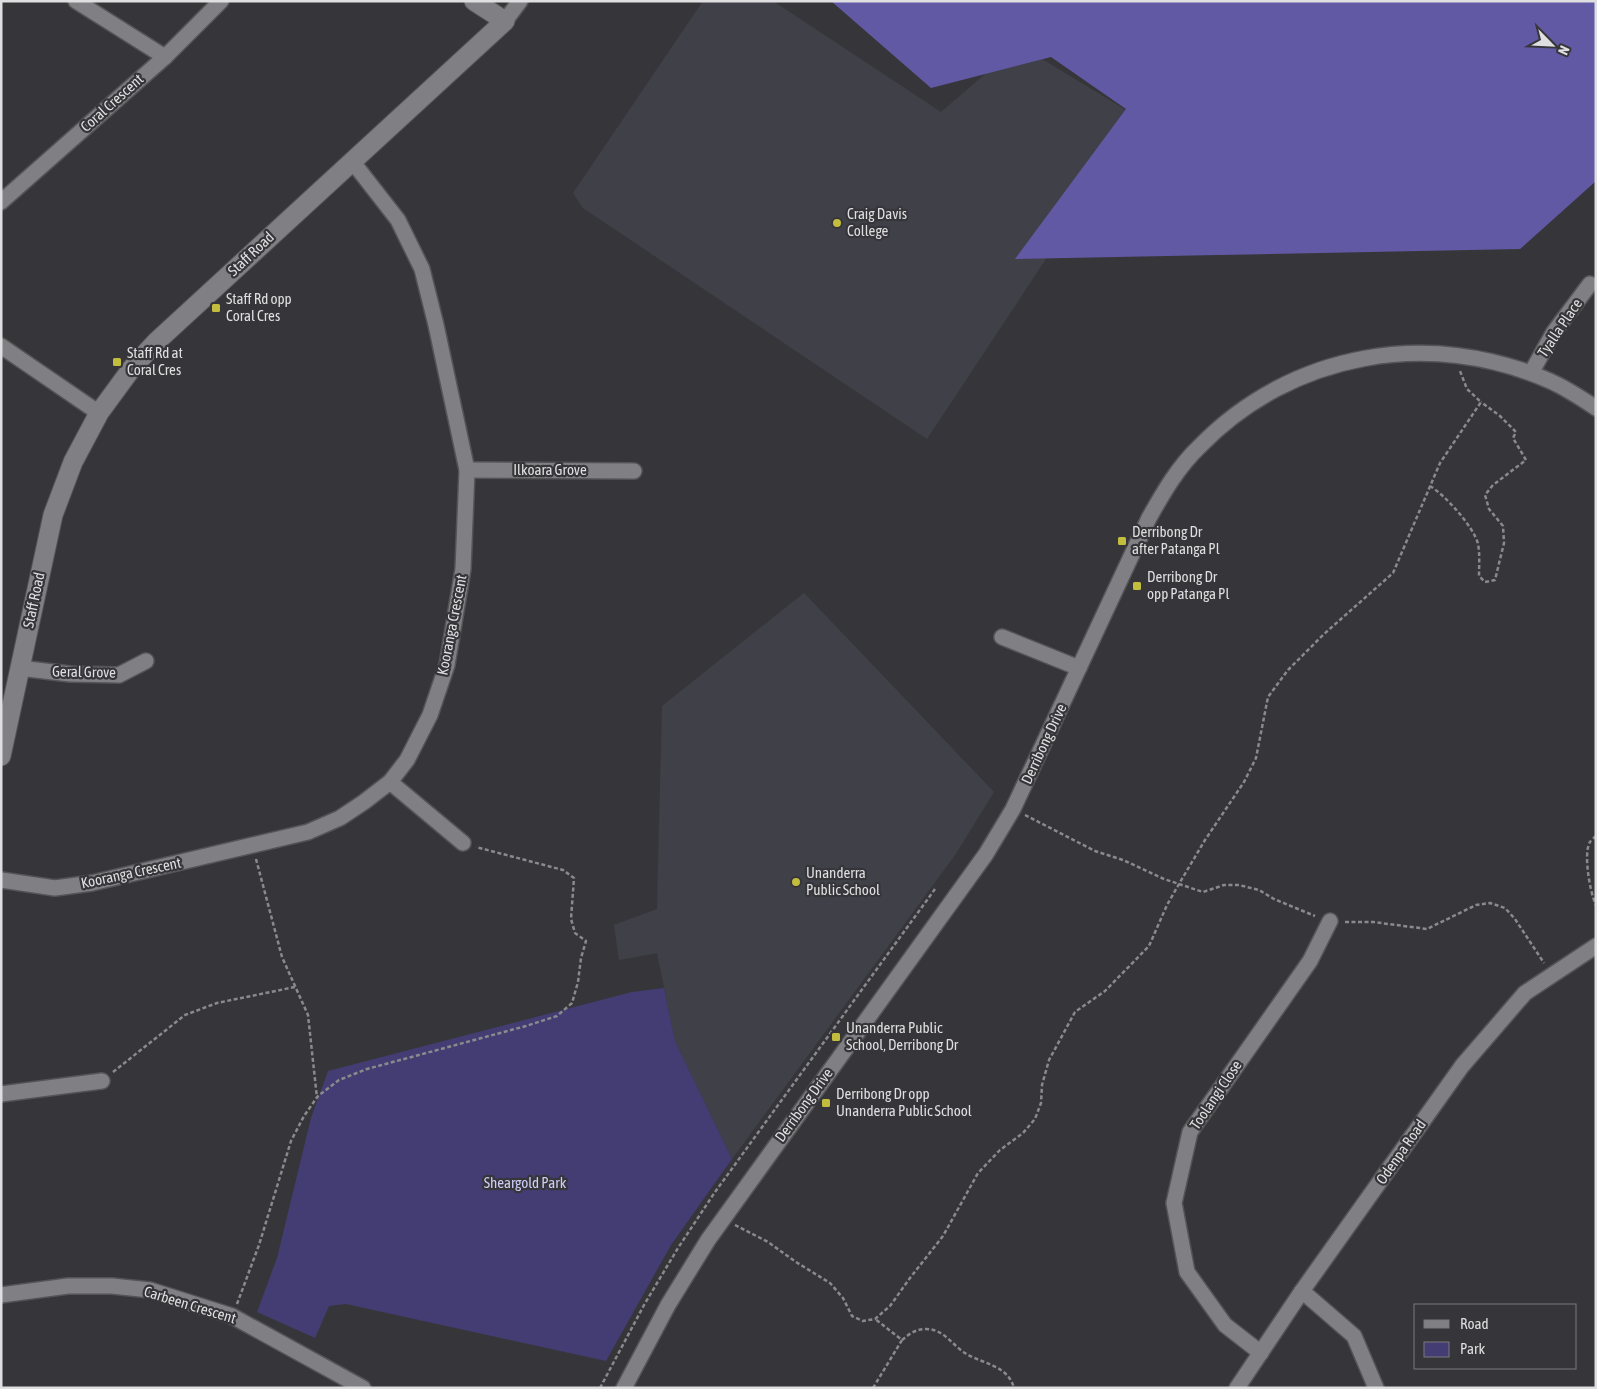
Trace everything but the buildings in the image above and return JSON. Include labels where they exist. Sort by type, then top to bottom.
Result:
[{"type":"street","points":[[76,1],[164,56]]},
{"type":"street","name":"Coral Crescent","points":[[1,202],[164,56],[221,1]]},
{"type":"street","points":[[474,1],[505,21]]},
{"type":"street","name":"Staff Road","points":[[1,756],[53,515],[73,462],[99,413],[132,368],[156,342],[505,21],[520,1]]},
{"type":"street","name":"Kooranga Crescent","points":[[1,880],[55,888],[92,883],[308,832],[340,818],[390,782],[407,760],[430,715],[447,665],[463,569],[467,470],[422,269],[398,220],[352,161]]},
{"type":"street","name":"Tyalla Place","points":[[1531,373],[1554,332],[1590,284]]},
{"type":"street","points":[[1,346],[99,413]]},
{"type":"street","name":"Derribong Drive","points":[[624,1388],[686,1272],[722,1219],[976,870],[1013,809],[1149,518],[1169,484],[1197,448],[1232,417],[1257,399],[1291,380],[1341,364],[1386,355],[1418,353],[1461,355],[1504,364],[1552,381],[1596,408]]},
{"type":"street","name":"Ilkoara Grove","points":[[467,470],[634,470]]},
{"type":"street","points":[[1002,637],[1079,668]]},
{"type":"street","name":"Geral Grove","points":[[19,668],[70,674],[118,675],[146,661]]},
{"type":"street","points":[[390,782],[462,843]]},
{"type":"street","name":"Toolangi Close","points":[[1260,1353],[1224,1324],[1187,1272],[1174,1203],[1190,1132],[1310,961],[1330,921]]},
{"type":"street","name":"Odenpa Road","points":[[1237,1388],[1302,1291],[1462,1066],[1525,993],[1596,946]]},
{"type":"street","points":[[1,1094],[102,1081]]},
{"type":"street","name":"Carbeen Crescent","points":[[1,1295],[68,1286],[112,1286],[150,1290],[232,1316],[362,1388]]},
{"type":"street","points":[[1302,1291],[1354,1336],[1376,1388]]},
{"type":"path","points":[[1429,486],[1439,492],[1456,509],[1477,541],[1479,576],[1485,582],[1495,580],[1504,543],[1503,526],[1489,509],[1485,495],[1494,485],[1526,460],[1513,438],[1516,432],[1467,389],[1460,370],[1461,355]]},
{"type":"path","points":[[722,1219],[768,1242],[830,1283],[843,1298],[852,1316],[863,1321],[875,1319],[890,1306],[943,1236],[978,1173],[1000,1150],[1023,1133],[1035,1120],[1041,1103],[1042,1085],[1049,1060],[1075,1012],[1106,991],[1150,946],[1163,914],[1179,884],[1205,840],[1244,782],[1256,758],[1268,697],[1288,670],[1324,634],[1393,573],[1440,463],[1481,402]]},
{"type":"path","points":[[1013,809],[1095,851],[1123,860],[1164,880],[1203,892],[1224,885],[1239,885],[1259,890],[1274,900],[1299,911],[1330,921],[1373,922],[1427,929],[1476,905],[1490,904],[1505,908],[1515,919],[1552,975]]},
{"type":"path","points":[[1596,836],[1589,843],[1587,866],[1593,900],[1596,905]]},
{"type":"path","points":[[232,1316],[260,1245],[291,1141],[316,1098],[339,1080],[367,1068],[526,1026],[557,1016],[572,1003],[586,942],[575,933],[572,919],[574,878],[563,870],[462,843]]},
{"type":"path","points":[[252,846],[282,957],[308,1015],[316,1098]]},
{"type":"path","points":[[600,1388],[649,1297],[678,1248],[710,1200],[935,889]]},
{"type":"path","points":[[102,1081],[131,1056],[185,1015],[217,1003],[295,987]]},
{"type":"path","points":[[875,1319],[902,1340]]},
{"type":"path","points":[[873,1388],[902,1340],[911,1332],[927,1329],[947,1336],[964,1353],[998,1368],[1011,1380],[1014,1388]]},
{"type":"shaded area","name":"Craig Davis College","points":[[703,1],[773,1],[941,112],[1019,45],[1139,118],[927,439],[583,208],[573,193]]},
{"type":"shaded area","points":[[831,1],[1596,1],[1596,181],[1520,249],[1015,259],[1126,109],[1051,57],[931,88]]},
{"type":"shaded area","name":"Unanderra Public School","points":[[804,593],[994,792],[955,855],[732,1159],[675,1041],[657,953],[619,960],[614,925],[657,909],[662,706]]},
{"type":"green space","name":"Sheargold Park","points":[[664,988],[675,1041],[732,1159],[671,1245],[606,1361],[346,1304],[329,1306],[315,1338],[257,1312],[277,1258],[311,1118],[328,1071],[632,992]]},
{"type":"place","name":"Craig Davis College","points":[[837,223]]},
{"type":"place","name":"Staff Rd opp Coral Cres","points":[[216,308]]},
{"type":"place","name":"Staff Rd at Coral Cres","points":[[117,362]]},
{"type":"place","name":"Derribong Dr after Patanga Pl","points":[[1122,541]]},
{"type":"place","name":"Derribong Dr opp Patanga Pl","points":[[1137,586]]},
{"type":"place","name":"Unanderra Public School","points":[[796,882]]},
{"type":"place","name":"Unanderra Public School, Derribong Dr","points":[[836,1037]]},
{"type":"place","name":"Derribong Dr opp Unanderra Public School","points":[[826,1103]]}]
